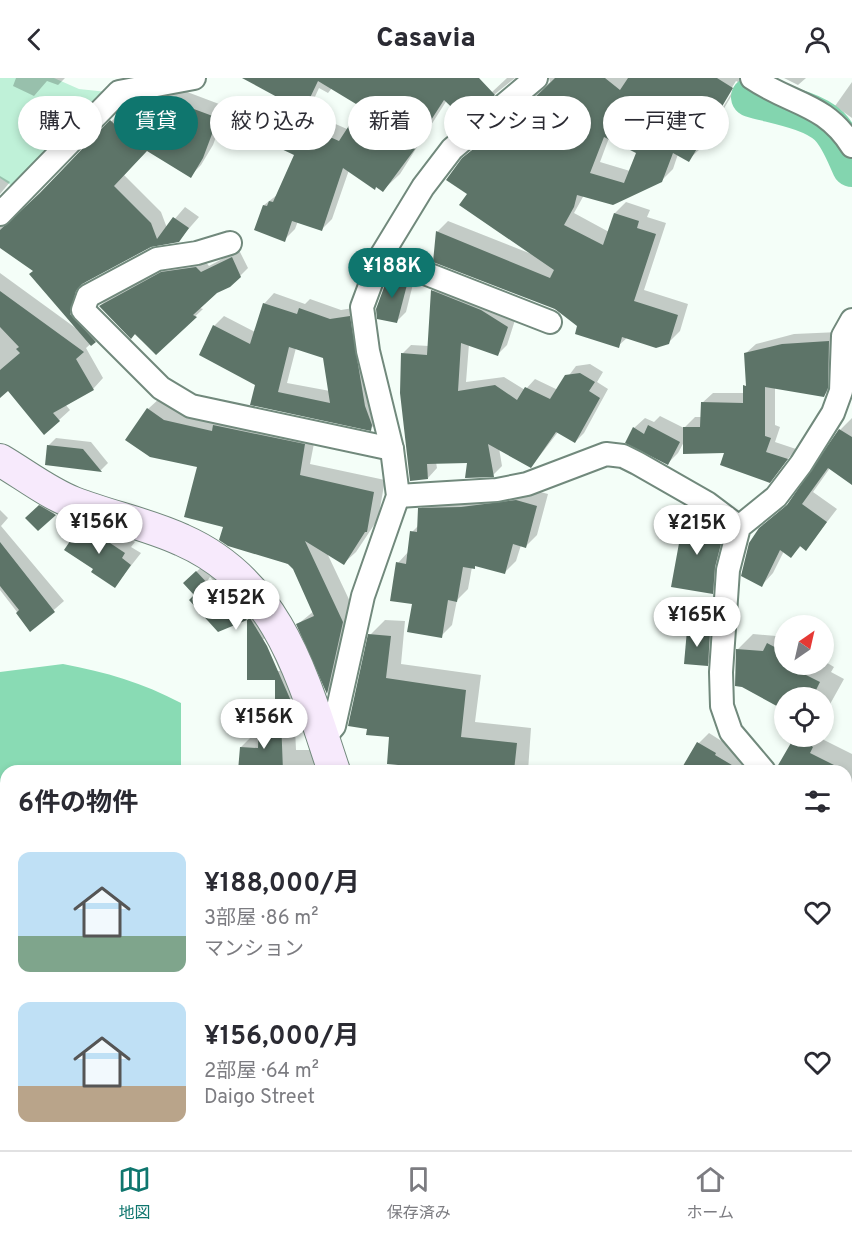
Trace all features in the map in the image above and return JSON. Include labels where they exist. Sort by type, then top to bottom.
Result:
[{"type":"main road","points":[[0,459],[74,503],[183,540],[223,564],[248,587],[279,628],[303,675],[332,765]]},
{"type":"street","points":[[0,213],[119,92],[194,78]]},
{"type":"street","points":[[323,739],[334,726],[363,596],[398,496],[392,449],[368,351],[362,308],[381,256],[416,196],[452,149],[511,86],[536,78]]},
{"type":"street","points":[[752,78],[774,93],[820,111],[841,129],[852,146]]},
{"type":"street","points":[[230,243],[197,253],[157,259],[88,296],[83,310],[161,388],[191,406],[392,449]]},
{"type":"street","points":[[381,256],[550,322]]},
{"type":"street","points":[[759,765],[731,732],[722,706],[720,672],[728,570],[739,527],[776,497],[801,464],[833,413],[841,391],[843,336],[852,320]]},
{"type":"street","points":[[398,496],[497,490],[527,484],[606,454],[623,456],[637,463],[708,503],[739,527]]},
{"type":"green space","points":[[0,78],[54,78],[79,89],[107,92],[102,97],[18,96],[18,150],[46,150],[12,186],[0,178]]},
{"type":"green space","points":[[63,664],[124,679],[181,703],[181,765],[0,765],[0,672]]},
{"type":"building","points":[[242,78],[479,78],[495,95],[444,96],[444,100],[432,119],[432,96],[348,96],[348,99],[318,81],[311,96],[275,96]]},
{"type":"building","points":[[555,78],[605,78],[620,90],[628,78],[717,78],[733,88],[728,96],[603,96],[603,140],[590,173],[624,183],[636,153],[630,150],[696,150],[689,162],[673,153],[662,182],[613,205],[577,195],[574,207],[564,225],[603,245],[614,213],[639,221],[637,228],[656,234],[634,301],[678,315],[669,344],[656,348],[622,337],[619,348],[575,334],[577,326],[555,309],[433,262],[436,231],[550,278],[554,270],[459,205],[467,194],[446,180],[462,158],[472,150],[591,150],[591,96],[536,96]]},
{"type":"building","points":[[198,111],[210,115],[210,139],[203,158],[191,178],[147,151],[114,186],[151,223],[157,239],[173,217],[189,228],[179,242],[151,247],[82,284],[76,291],[70,314],[96,342],[91,346],[29,274],[33,271],[0,248],[0,230],[81,150],[102,150],[102,128],[110,120],[114,124],[114,150],[198,150]]},
{"type":"building","points":[[348,127],[348,150],[414,150],[383,192],[376,187],[375,190],[343,168],[322,231],[292,221],[285,242],[254,230],[263,205],[267,206],[269,201],[273,202],[294,155],[284,150],[336,150],[336,140],[339,141]]},
{"type":"building","points":[[232,257],[241,277],[230,287],[217,293],[193,315],[197,317],[156,355],[135,334],[131,339],[99,306],[161,272],[196,267],[201,272]]},
{"type":"building","points":[[389,274],[408,281],[397,323],[377,319],[376,309]]},
{"type":"building","points":[[431,290],[481,310],[508,327],[498,356],[461,343],[458,391],[495,385],[517,400],[525,387],[550,399],[565,375],[580,373],[595,382],[589,391],[600,398],[575,443],[556,432],[531,468],[488,444],[494,477],[465,478],[467,463],[427,464],[428,479],[410,481],[400,393],[401,353],[427,355]]},
{"type":"building","points":[[0,291],[84,352],[76,359],[94,390],[53,413],[60,421],[44,435],[8,391],[0,398],[0,370],[20,353],[16,349],[19,347],[0,327]]},
{"type":"building","points":[[263,303],[297,314],[299,308],[330,319],[350,316],[365,406],[372,425],[371,431],[250,405],[255,385],[199,355],[213,325],[250,344]],"holes":[[[289,347],[323,358],[330,403],[278,392]]]},
{"type":"building","points":[[829,341],[828,388],[824,397],[765,387],[765,436],[771,438],[766,452],[788,459],[770,483],[720,465],[724,453],[683,454],[683,427],[700,427],[701,402],[743,403],[743,385],[746,386],[744,353],[782,344]]},
{"type":"building","points":[[147,408],[164,420],[212,431],[213,425],[305,444],[300,475],[374,492],[367,532],[344,565],[305,541],[343,622],[327,694],[296,624],[314,616],[293,569],[288,564],[228,546],[219,540],[223,527],[184,517],[197,467],[150,457],[125,440]]},
{"type":"building","points":[[648,425],[680,442],[668,465],[625,443],[633,427],[644,434]]},
{"type":"building","points":[[839,429],[852,437],[852,485],[828,468],[802,504],[827,522],[806,551],[800,546],[791,558],[780,550],[762,587],[741,576],[749,543],[759,528],[787,505]]},
{"type":"building","points":[[47,445],[83,449],[102,472],[45,465]]},
{"type":"building","points":[[516,500],[537,506],[526,548],[513,544],[505,574],[475,566],[475,569],[463,567],[457,602],[448,600],[442,638],[407,632],[412,604],[390,601],[396,562],[406,564],[410,531],[417,532],[418,508],[461,507]]},
{"type":"building","points":[[39,505],[56,515],[38,531],[25,518]]},
{"type":"building","points":[[684,516],[708,521],[724,532],[715,567],[713,594],[671,587]]},
{"type":"building","points":[[81,525],[103,534],[101,537],[125,553],[122,558],[131,565],[115,588],[91,572],[93,569],[64,550]]},
{"type":"building","points":[[0,542],[55,612],[30,632],[16,613],[19,610],[0,586]]},
{"type":"building","points":[[196,571],[211,587],[214,584],[247,620],[218,632],[189,600],[194,595],[183,583]]},
{"type":"building","points":[[250,618],[267,646],[291,701],[275,701],[275,680],[247,680],[247,620]]},
{"type":"building","points":[[687,630],[710,631],[708,666],[684,664]]},
{"type":"building","points":[[368,634],[391,636],[386,678],[466,690],[461,737],[517,743],[515,765],[387,764],[389,737],[366,735],[367,729],[348,726]]},
{"type":"building","points":[[767,643],[774,647],[774,675],[806,675],[820,682],[818,687],[774,687],[774,705],[742,687],[735,686],[736,649],[763,651]]},
{"type":"building","points":[[281,719],[283,765],[238,765],[240,747],[258,748],[259,721]]},
{"type":"building","points":[[697,742],[732,765],[684,765]]},
{"type":"building","points":[[789,747],[813,747],[810,753],[834,765],[778,765]]},
{"type":"waterway","points":[[751,97],[802,111],[821,120],[836,135],[852,167]]}]
